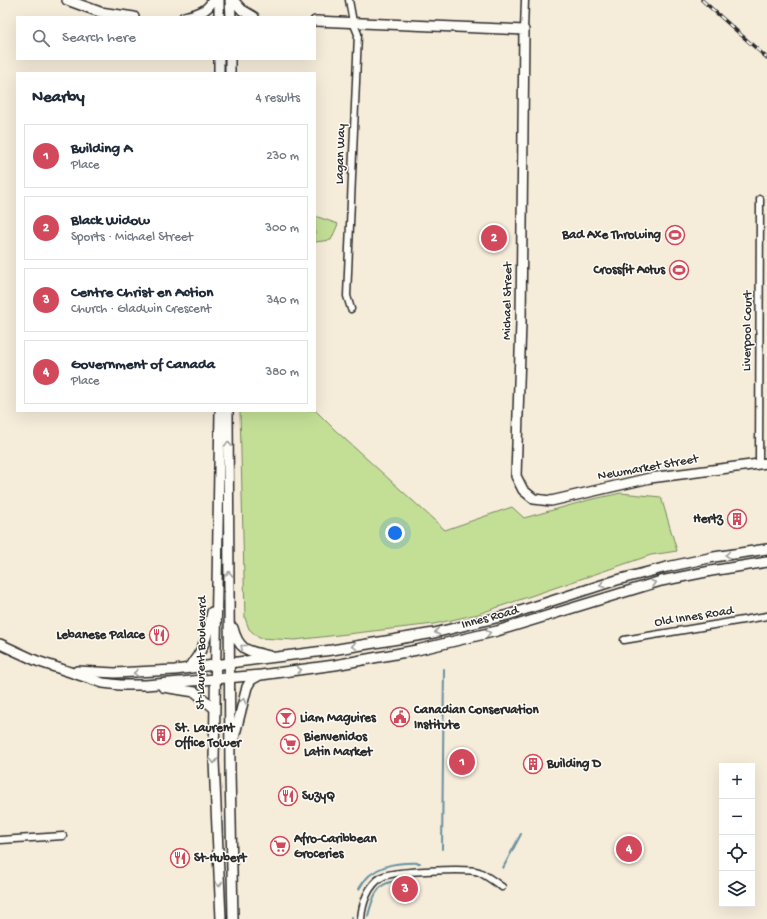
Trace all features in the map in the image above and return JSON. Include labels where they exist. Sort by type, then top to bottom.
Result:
[{"type":"main road","points":[[67,0],[100,12],[127,16]]},
{"type":"main road","points":[[188,16],[202,12],[209,8],[213,0]]},
{"type":"main road","points":[[219,0],[219,16]]},
{"type":"main road","points":[[230,0],[230,16]]},
{"type":"main road","points":[[233,0],[242,10],[252,16]]},
{"type":"main road","points":[[316,21],[524,30]]},
{"type":"main road","name":"Michael Street","points":[[524,30],[521,298],[516,476],[523,490],[534,499]]},
{"type":"main road","points":[[219,60],[219,72]]},
{"type":"main road","points":[[230,60],[230,72]]},
{"type":"main road","name":"St-Laurent Boulevard","points":[[220,412],[214,774],[221,919]]},
{"type":"main road","name":"St-Laurent Boulevard","points":[[228,412],[230,753],[234,919]]},
{"type":"main road","name":"Newmarket Street","points":[[534,499],[551,501],[650,478],[763,463]]},
{"type":"main road","name":"Innes Road","points":[[69,671],[136,673],[188,668],[230,662],[279,658],[448,630],[520,611],[617,580],[666,567],[714,557],[767,549]]},
{"type":"main road","name":"Innes Road","points":[[146,685],[335,666],[425,648],[497,631],[661,581],[767,562]]},
{"type":"main road","points":[[188,668],[200,655],[209,630],[216,584]]},
{"type":"main road","points":[[229,613],[236,639],[242,647],[254,652],[279,658]]},
{"type":"main road","points":[[0,644],[37,661],[103,683],[120,685],[146,685],[196,692],[214,708]]},
{"type":"main road","points":[[230,753],[242,704],[249,683],[261,674]]},
{"type":"street","name":"Lagan Way","points":[[350,0],[353,22],[358,34],[347,296],[352,309]]},
{"type":"street","name":"Michael Street","points":[[524,30],[525,0]]},
{"type":"street","name":"Liverpool Court","points":[[760,199],[763,463]]},
{"type":"street","name":"Old Innes Road","points":[[624,640],[767,616]]},
{"type":"street","points":[[0,840],[63,836]]},
{"type":"street","points":[[361,919],[365,899],[370,889],[382,877],[398,872],[478,872],[502,887]]},
{"type":"green space","points":[[316,216],[338,224],[331,240],[316,242]]},
{"type":"green space","points":[[316,411],[445,530],[512,507],[524,518],[589,500],[621,493],[661,497],[677,551],[651,555],[478,614],[434,624],[295,640],[259,638],[249,629],[245,618],[240,412]]},
{"type":"waterway","points":[[442,849],[444,669]]},
{"type":"waterway","points":[[503,868],[521,834]]},
{"type":"waterway","points":[[359,889],[364,881],[377,870],[393,864],[420,863]]},
{"type":"waterway","points":[[368,916],[373,898],[379,889],[383,885],[395,881]]},
{"type":"railway","points":[[702,0],[767,58]]},
{"type":"place","name":"Bad Axe Throwing","points":[[675,235]]},
{"type":"place","name":"Black Widow","points":[[494,238]]},
{"type":"place","name":"Crossfit Actus","points":[[679,270]]},
{"type":"place","name":"Hertz","points":[[737,519]]},
{"type":"place","name":"Lebanese Palace","points":[[159,635]]},
{"type":"place","name":"Canadian Conservation Institute","points":[[400,717]]},
{"type":"place","name":"Liam Maguires","points":[[286,718]]},
{"type":"place","name":"St. Laurent Office Tower","points":[[161,735]]},
{"type":"place","name":"Bienvenidos Latin Market","points":[[290,744]]},
{"type":"place","name":"Building A","points":[[462,762]]},
{"type":"place","name":"Building D","points":[[533,764]]},
{"type":"place","name":"SuzyQ","points":[[288,796]]},
{"type":"place","name":"Afro-Caribbean Groceries","points":[[280,846]]},
{"type":"place","name":"Government of Canada","points":[[629,849]]},
{"type":"place","name":"St-Hubert","points":[[180,858]]},
{"type":"place","name":"Centre Christ en Action","points":[[405,889]]}]
